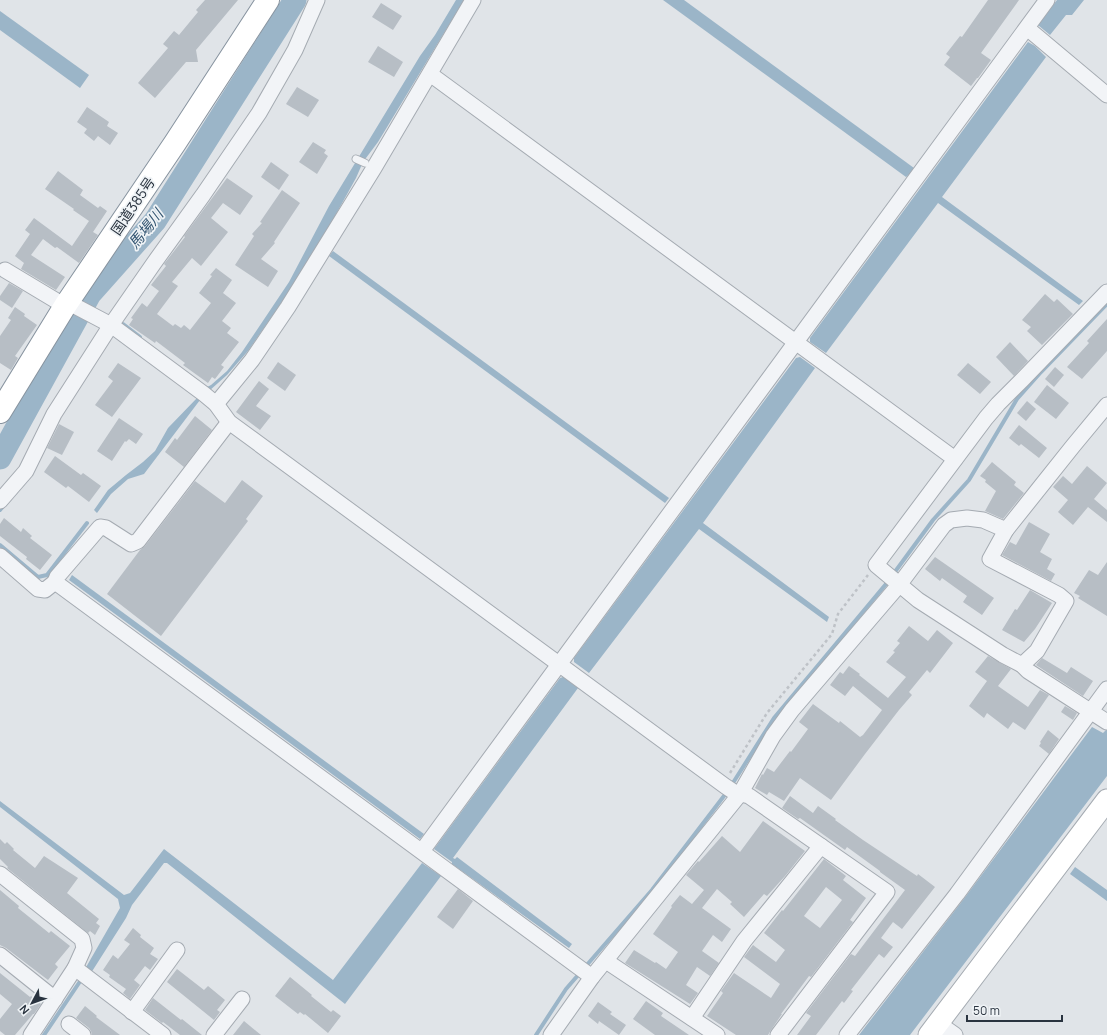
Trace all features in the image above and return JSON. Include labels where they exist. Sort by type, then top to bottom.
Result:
[{"type":"highway","name":"国道385号","points":[[0,412],[268,0]]},
{"type":"street","points":[[0,501],[26,471],[54,414],[111,326],[259,113],[296,50],[317,0]]},
{"type":"street","points":[[216,404],[252,360],[288,307],[374,168],[473,0]]},
{"type":"street","points":[[422,851],[1027,28],[1043,1]]},
{"type":"street","points":[[1027,28],[1107,95]]},
{"type":"street","points":[[430,74],[955,459]]},
{"type":"street","points":[[5,270],[70,306],[90,313],[111,326],[204,394],[216,404],[229,422],[731,789],[749,796],[887,892],[778,1035]]},
{"type":"street","points":[[551,1035],[586,972],[606,961],[731,789],[773,736],[889,577],[955,459],[998,404],[1107,292]]},
{"type":"street","points":[[1022,665],[1037,651],[1062,598],[990,559],[1006,530],[1107,405]]},
{"type":"street","points":[[0,556],[38,589],[45,590],[55,582],[57,577],[100,527],[106,528],[131,544],[138,540],[229,422]]},
{"type":"street","points":[[889,577],[951,520],[967,518],[983,520],[1006,530]]},
{"type":"street","points":[[889,577],[918,600],[1003,655],[1022,665],[1028,671],[1107,722]]},
{"type":"street","points":[[55,582],[586,972]]},
{"type":"street","points":[[847,1035],[957,894],[1107,690]]},
{"type":"street","points":[[941,1031],[1107,800]]},
{"type":"street","points":[[692,1018],[744,941],[821,846]]},
{"type":"street","points":[[0,874],[82,939],[84,948],[75,968],[31,1035]]},
{"type":"street","points":[[132,1012],[177,950]]},
{"type":"street","points":[[0,955],[55,999]]},
{"type":"street","points":[[606,961],[717,1035]]},
{"type":"street","points":[[75,968],[163,1035]]},
{"type":"street","points":[[214,1035],[242,999]]},
{"type":"street","points":[[69,1024],[83,1035]]},
{"type":"lane","points":[[356,159],[364,163]]},
{"type":"path","points":[[731,789],[767,713],[832,634],[838,614],[889,577]]},
{"type":"water","points":[[456,0],[464,0],[378,142],[363,162],[356,178],[309,263],[248,351],[227,375],[209,391],[205,388],[211,385],[227,371],[242,352],[289,282],[329,206],[420,56],[435,35]]},
{"type":"water","points":[[663,0],[684,0],[914,168],[911,173],[906,177]]},
{"type":"water","points":[[1057,0],[1084,0],[1072,15],[1066,15],[1050,35],[1038,25]]},
{"type":"water","points":[[0,11],[89,75],[80,88],[0,30]]},
{"type":"water","points":[[1028,42],[1035,46],[1046,57],[942,197],[1083,301],[1079,305],[938,203],[826,353],[810,342],[810,338]]},
{"type":"water","points":[[333,251],[669,498],[665,503],[329,256]]},
{"type":"water","points":[[800,357],[815,368],[703,523],[829,617],[827,622],[699,529],[589,673],[574,662],[574,658],[796,358]]},
{"type":"water","points":[[197,398],[200,400],[144,474],[128,479],[111,494],[97,513],[94,510],[108,490],[155,451],[168,428]]},
{"type":"water","points":[[72,575],[424,834],[420,839],[69,580]]},
{"type":"water","points":[[563,677],[578,688],[453,858],[455,859],[457,857],[572,944],[569,948],[452,864],[452,862],[434,849],[560,678]]},
{"type":"water","points":[[1092,727],[1103,733],[1107,729],[1107,776],[910,1035],[859,1035],[963,900]]},
{"type":"water","points":[[0,801],[124,895],[130,893],[164,849],[333,980],[422,863],[441,876],[345,1004],[167,863],[164,863],[132,905],[126,918],[91,973],[85,969],[120,908],[118,899],[0,807]]},
{"type":"water","points":[[1075,867],[1107,890],[1107,901],[1070,874]]},
{"type":"building","points":[[205,0],[238,0],[196,50],[198,62],[186,62],[155,98],[138,83],[168,48],[163,44],[174,31],[179,35],[198,12],[196,10]]},
{"type":"building","points":[[988,0],[1019,0],[981,53],[991,60],[971,86],[944,65],[950,57],[946,54],[960,36],[962,37]]},
{"type":"building","points":[[381,3],[402,16],[393,30],[372,17]]},
{"type":"building","points":[[378,46],[403,62],[394,77],[368,62]]},
{"type":"building","points":[[297,87],[319,100],[308,117],[286,104]]},
{"type":"building","points":[[87,107],[109,122],[107,126],[118,133],[110,145],[98,136],[94,141],[84,133],[87,129],[77,122]]},
{"type":"building","points":[[313,142],[326,150],[324,153],[328,156],[317,174],[299,162]]},
{"type":"building","points":[[271,162],[289,175],[279,190],[261,177]]},
{"type":"building","points":[[58,171],[83,190],[80,195],[98,208],[100,206],[107,211],[93,232],[98,235],[79,263],[43,239],[31,255],[65,277],[56,290],[21,269],[24,263],[15,256],[30,234],[25,230],[34,218],[72,246],[89,221],[45,189]]},
{"type":"building","points":[[227,178],[253,196],[240,215],[223,203],[211,218],[228,232],[201,266],[192,258],[172,282],[178,286],[157,314],[173,326],[175,324],[181,328],[184,325],[190,330],[211,303],[199,293],[212,276],[210,275],[216,268],[232,280],[223,293],[236,303],[222,321],[231,328],[227,333],[239,342],[221,365],[224,367],[215,379],[212,377],[208,383],[183,365],[185,363],[156,341],[155,343],[129,325],[133,319],[131,318],[142,303],[147,307],[159,291],[151,285],[166,266],[164,264]]},
{"type":"building","points":[[282,190],[300,203],[274,242],[275,243],[261,259],[278,271],[268,287],[235,265],[254,236],[252,234],[262,223],[260,222]]},
{"type":"building","points":[[9,283],[23,291],[12,308],[0,300],[0,296]]},
{"type":"building","points":[[1045,294],[1054,302],[1057,299],[1073,314],[1042,345],[1027,331],[1031,327],[1022,320]]},
{"type":"building","points":[[15,307],[25,314],[24,316],[37,325],[15,356],[18,358],[11,370],[0,363],[0,336],[11,320],[8,318]]},
{"type":"building","points":[[1107,319],[1107,351],[1082,379],[1067,367],[1089,343],[1087,341]]},
{"type":"building","points":[[1010,342],[1028,361],[1014,376],[996,357]]},
{"type":"building","points":[[278,362],[296,375],[285,391],[267,378]]},
{"type":"building","points":[[118,363],[141,378],[112,417],[95,405],[113,381],[108,377]]},
{"type":"building","points":[[968,363],[991,382],[980,394],[957,375]]},
{"type":"building","points":[[1055,367],[1064,375],[1054,387],[1045,379]]},
{"type":"building","points":[[259,381],[269,389],[256,406],[271,416],[260,430],[236,412]]},
{"type":"building","points":[[1047,385],[1069,403],[1056,419],[1034,402]]},
{"type":"building","points":[[1027,401],[1036,409],[1026,421],[1017,413]]},
{"type":"building","points":[[195,416],[212,430],[184,467],[165,452],[175,438],[177,440]]},
{"type":"building","points":[[119,418],[143,434],[136,444],[129,439],[126,442],[125,441],[112,461],[97,451]]},
{"type":"building","points":[[59,424],[74,432],[62,455],[47,448]]},
{"type":"building","points":[[1019,425],[1047,448],[1039,458],[1021,444],[1019,446],[1009,438]]},
{"type":"building","points":[[55,456],[81,475],[83,473],[101,486],[89,502],[68,486],[66,488],[44,472]]},
{"type":"building","points":[[992,462],[1016,482],[1014,485],[1024,493],[1003,519],[985,511],[996,491],[980,476]]},
{"type":"building","points":[[1087,466],[1107,483],[1094,499],[1107,510],[1107,522],[1088,507],[1073,525],[1058,512],[1068,500],[1053,487],[1063,476],[1072,484]]},
{"type":"building","points":[[242,480],[263,496],[246,519],[248,521],[161,636],[107,594],[195,481],[225,503]]},
{"type":"building","points":[[4,518],[21,532],[23,528],[32,536],[30,538],[52,555],[40,570],[26,559],[27,557],[0,536],[0,524]]},
{"type":"building","points":[[1029,522],[1050,534],[1040,552],[1052,559],[1047,569],[1055,574],[1051,581],[1002,555],[1010,542],[1016,545]]},
{"type":"building","points":[[935,557],[994,598],[982,615],[963,602],[967,596],[942,578],[940,581],[925,569]]},
{"type":"building","points":[[1107,562],[1107,616],[1078,598],[1080,596],[1074,593],[1089,570],[1098,575]]},
{"type":"building","points":[[1030,590],[1052,603],[1035,629],[1024,642],[1002,630],[1015,609],[1017,610]]},
{"type":"building","points":[[909,626],[928,641],[937,630],[953,643],[930,673],[927,670],[909,692],[912,695],[831,800],[800,778],[784,801],[769,792],[767,795],[755,788],[762,774],[763,775],[767,768],[774,772],[808,729],[799,722],[813,704],[839,723],[840,721],[860,737],[863,735],[882,710],[853,686],[845,696],[830,685],[840,672],[843,674],[849,666],[888,698],[906,677],[886,662],[895,652],[893,651],[900,643],[897,641]]},
{"type":"building","points":[[988,656],[1011,669],[998,686],[1028,707],[1040,690],[1049,695],[1025,730],[1013,722],[1008,729],[987,713],[984,718],[969,706],[987,681],[975,672]]},
{"type":"building","points":[[1042,658],[1067,673],[1071,667],[1093,681],[1083,696],[1036,665]]},
{"type":"building","points":[[1065,706],[1077,713],[1073,720],[1061,712]]},
{"type":"building","points":[[1048,730],[1059,739],[1049,754],[1039,746]]},
{"type":"building","points":[[790,796],[813,813],[818,806],[863,840],[917,876],[918,874],[935,887],[902,929],[893,922],[881,938],[893,947],[884,958],[879,954],[851,990],[853,991],[844,1003],[842,1001],[816,1035],[797,1035],[811,1016],[806,1013],[851,954],[855,956],[905,890],[847,847],[845,850],[800,818],[798,819],[782,808]]},
{"type":"building","points":[[763,821],[805,851],[767,896],[764,894],[744,917],[730,904],[732,902],[717,889],[702,908],[731,929],[722,942],[713,935],[702,951],[719,963],[710,976],[697,967],[686,985],[698,993],[690,1004],[625,963],[634,950],[666,969],[678,952],[653,934],[680,895],[692,904],[704,890],[686,875],[722,836],[740,852]]},
{"type":"building","points":[[0,839],[5,844],[7,842],[14,849],[13,850],[35,868],[44,856],[78,878],[67,893],[99,919],[96,923],[100,926],[95,935],[90,931],[88,933],[7,868],[8,867],[0,859]]},
{"type":"building","points":[[824,859],[846,876],[843,880],[866,898],[850,920],[853,922],[811,977],[809,976],[781,1014],[768,1035],[736,1035],[707,1016],[723,993],[721,991],[734,973],[771,998],[780,984],[744,957],[753,945],[776,962],[785,950],[764,933],[782,910],[783,911]],"holes":[[[826,887],[842,900],[820,928],[804,916]]]},
{"type":"building","points":[[458,889],[473,901],[453,929],[437,917]]},
{"type":"building","points":[[0,890],[19,906],[18,908],[49,933],[51,931],[70,946],[55,964],[58,967],[48,980],[0,945]]},
{"type":"building","points":[[133,928],[141,935],[140,937],[154,948],[150,954],[158,959],[150,970],[145,966],[134,980],[140,985],[130,999],[123,993],[126,989],[109,977],[110,975],[103,970],[113,955],[118,959],[130,944],[124,940]]},
{"type":"building","points":[[177,969],[204,990],[208,986],[225,1000],[217,1010],[220,1012],[214,1020],[167,982]]},
{"type":"building","points":[[0,973],[41,1004],[15,1035],[5,1035],[0,1031],[0,1019],[12,1004],[0,994]]},
{"type":"building","points":[[290,977],[331,1012],[333,1010],[341,1016],[328,1033],[305,1014],[304,1015],[300,1012],[298,1014],[275,996]]},
{"type":"building","points":[[153,998],[202,1035],[180,1035],[163,1022],[162,1023],[145,1010]]},
{"type":"building","points":[[646,1001],[663,1013],[661,1016],[689,1035],[655,1035],[633,1019]]},
{"type":"building","points":[[598,1002],[612,1012],[610,1014],[626,1025],[619,1035],[599,1021],[598,1024],[588,1016]]},
{"type":"building","points":[[85,1006],[97,1016],[96,1017],[120,1035],[92,1035],[89,1028],[76,1018]]},
{"type":"building","points":[[244,1021],[261,1035],[233,1035]]},
{"type":"waterway","name":"馬場川","points":[[0,458],[90,294],[155,221],[295,0]]},
{"type":"waterway","points":[[731,786],[774,718],[886,584],[933,520],[969,480],[1017,399],[1107,304]]},
{"type":"waterway","points":[[123,324],[140,337]]},
{"type":"waterway","points":[[0,510],[5,504]]},
{"type":"waterway","points":[[0,545],[38,577],[47,575],[87,523]]},
{"type":"waterway","points":[[536,1035],[566,989],[652,890],[727,792]]},
{"type":"waterway","points":[[44,1035],[83,977]]}]
